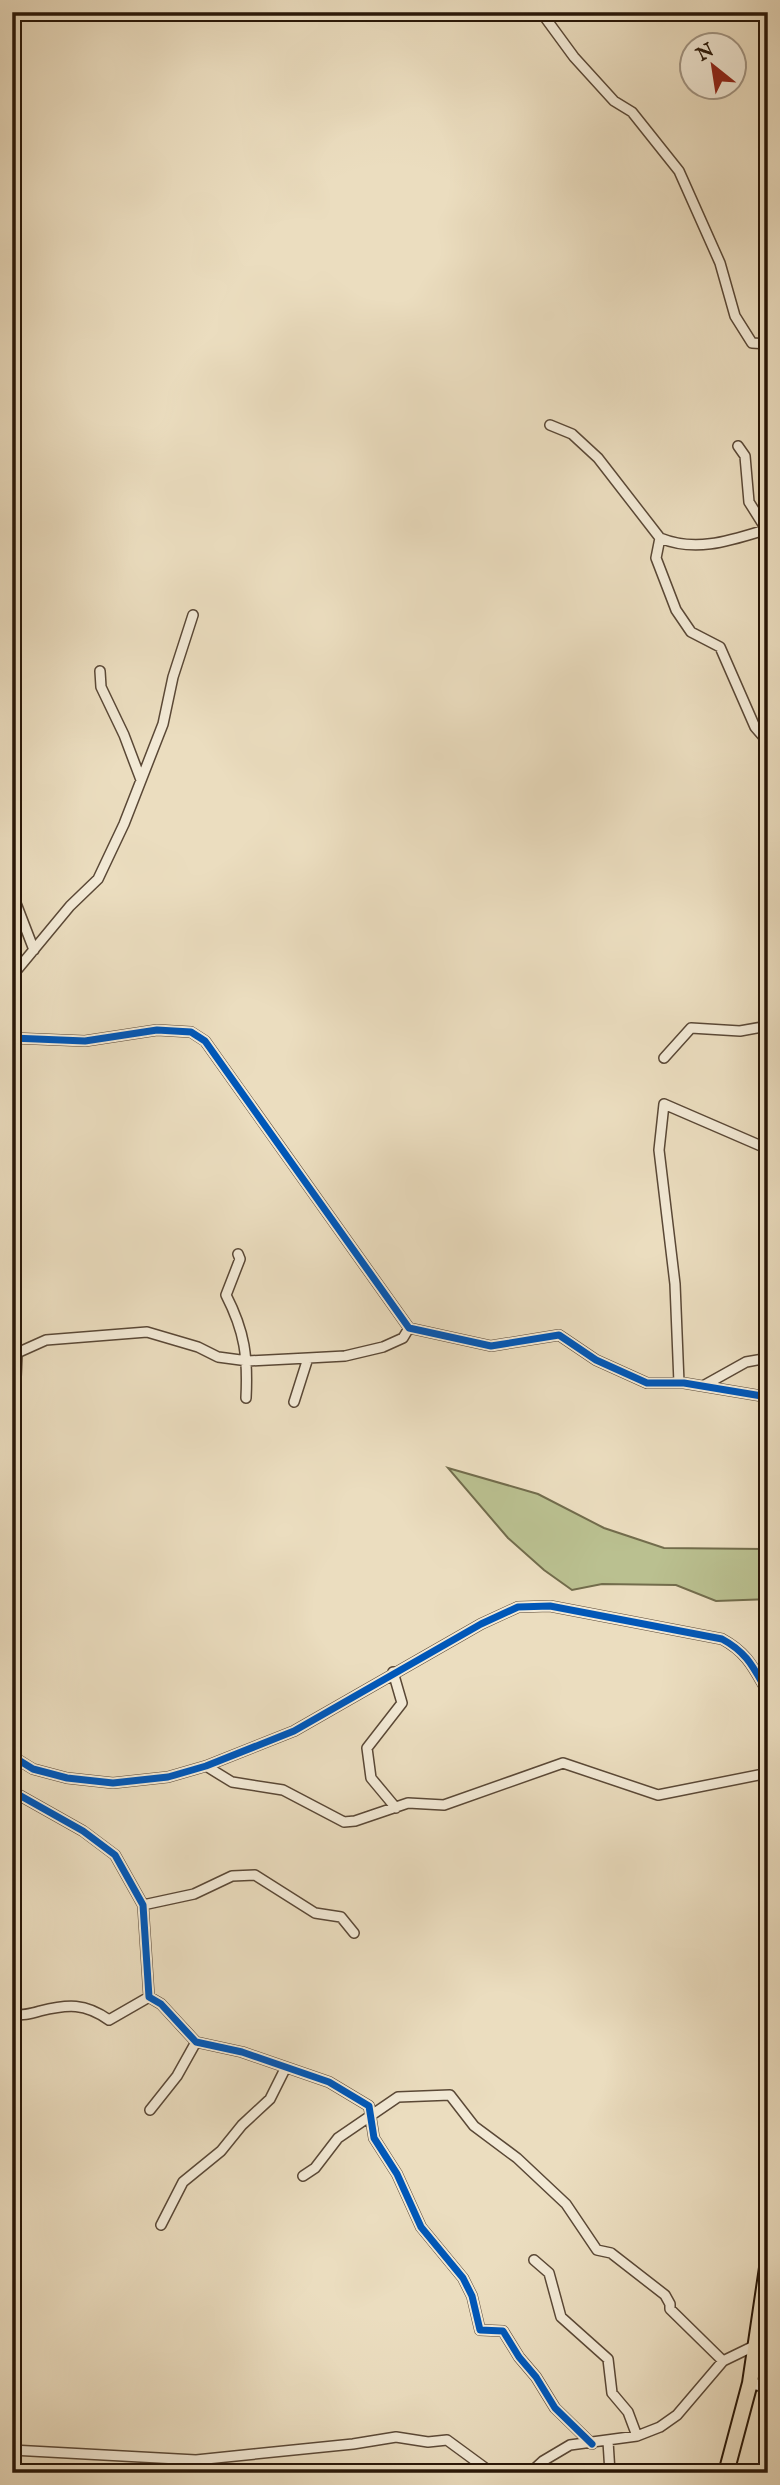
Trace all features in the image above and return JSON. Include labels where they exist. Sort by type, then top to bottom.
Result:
[{"type":"highway","points":[[726,2473],[750,2383],[768,2261]]},
{"type":"street","points":[[541,12],[574,58],[614,100],[632,112],[679,171],[720,263],[735,317],[752,343],[768,344]]},
{"type":"street","points":[[550,425],[572,434],[598,458],[660,538],[676,544],[700,546],[737,539],[767,529],[749,502],[745,456],[738,446]]},
{"type":"street","points":[[660,538],[656,558],[676,610],[691,632],[720,647],[755,727],[768,742]]},
{"type":"street","points":[[12,976],[70,906],[98,879],[163,724],[173,677],[193,615]]},
{"type":"street","points":[[100,671],[101,688],[124,735],[141,780]]},
{"type":"street","points":[[12,893],[34,950]]},
{"type":"street","points":[[664,1058],[691,1028],[740,1031],[768,1026]]},
{"type":"street","points":[[12,1038],[85,1041],[157,1031],[191,1032],[205,1041],[410,1328],[491,1346],[559,1335],[596,1360],[647,1383],[679,1383],[768,1397]]},
{"type":"street","points":[[679,1383],[675,1284],[659,1150],[664,1104],[768,1149]]},
{"type":"street","points":[[238,1254],[240,1259],[226,1295],[238,1318],[248,1361],[246,1398]]},
{"type":"street","points":[[16,1377],[17,1353],[47,1340],[147,1332],[198,1347],[218,1357],[248,1361],[345,1356],[383,1347],[403,1338],[410,1328]]},
{"type":"street","points":[[294,1402],[308,1358]]},
{"type":"street","points":[[703,1387],[746,1363],[768,1358]]},
{"type":"street","points":[[12,1756],[33,1769],[44,1772],[67,1778],[113,1783],[168,1777],[206,1766],[294,1731],[481,1623],[518,1607],[550,1606],[722,1639],[738,1647],[750,1661],[768,1693]]},
{"type":"street","points":[[393,1672],[402,1703],[367,1748],[371,1778],[396,1808]]},
{"type":"street","points":[[206,1766],[232,1783],[283,1790],[344,1822],[355,1821],[408,1803],[444,1805],[563,1763],[658,1795],[768,1773]]},
{"type":"street","points":[[12,1791],[83,1831],[115,1855],[143,1905],[149,1997]]},
{"type":"street","points":[[143,1905],[194,1894],[232,1876],[255,1875],[315,1913],[341,1917],[354,1933]]},
{"type":"street","points":[[12,2014],[20,2016],[64,2006],[93,2008],[109,2020],[149,1997]]},
{"type":"street","points":[[149,1997],[160,2004],[196,2042],[242,2052],[329,2082],[369,2106],[374,2138],[397,2174],[421,2227],[463,2278],[472,2296],[480,2330],[503,2331],[555,2408],[592,2444]]},
{"type":"street","points":[[150,2110],[177,2076],[196,2042]]},
{"type":"street","points":[[161,2225],[183,2182],[221,2151],[242,2125],[270,2099],[286,2067]]},
{"type":"street","points":[[303,2176],[315,2168],[338,2138],[398,2097],[450,2095],[474,2126],[517,2158],[565,2204],[597,2250],[611,2253],[649,2286],[665,2295],[670,2309],[723,2361]]},
{"type":"street","points":[[534,2260],[549,2273],[561,2317],[608,2359],[612,2393],[628,2412],[637,2437]]},
{"type":"street","points":[[530,2473],[543,2461],[570,2445],[637,2437],[660,2427],[677,2415],[723,2361],[756,2345]]},
{"type":"street","points":[[750,2383],[768,2386]]},
{"type":"street","points":[[12,2450],[196,2460],[396,2437],[428,2442],[447,2440],[492,2473]]},
{"type":"street","points":[[608,2441],[610,2473]]},
{"type":"green space","points":[[448,1468],[538,1494],[604,1528],[664,1548],[768,1549],[768,1599],[716,1601],[676,1585],[602,1584],[572,1590],[544,1570],[508,1538]]},
{"type":"cycle path","points":[[12,1038],[85,1041],[157,1030],[191,1032],[205,1041],[409,1328],[491,1346],[559,1335],[596,1360],[647,1383],[684,1383],[768,1397]]},
{"type":"cycle path","points":[[12,1756],[33,1769],[67,1778],[113,1783],[168,1777],[206,1766],[294,1731],[481,1624],[518,1607],[550,1606],[722,1639],[744,1656],[768,1693]]},
{"type":"cycle path","points":[[12,1791],[83,1831],[115,1855],[143,1905],[149,1997],[161,2004],[196,2042],[242,2052],[329,2082],[369,2106],[374,2138],[397,2174],[421,2227],[463,2278],[472,2296],[480,2330],[503,2331],[555,2408],[592,2444]]}]
